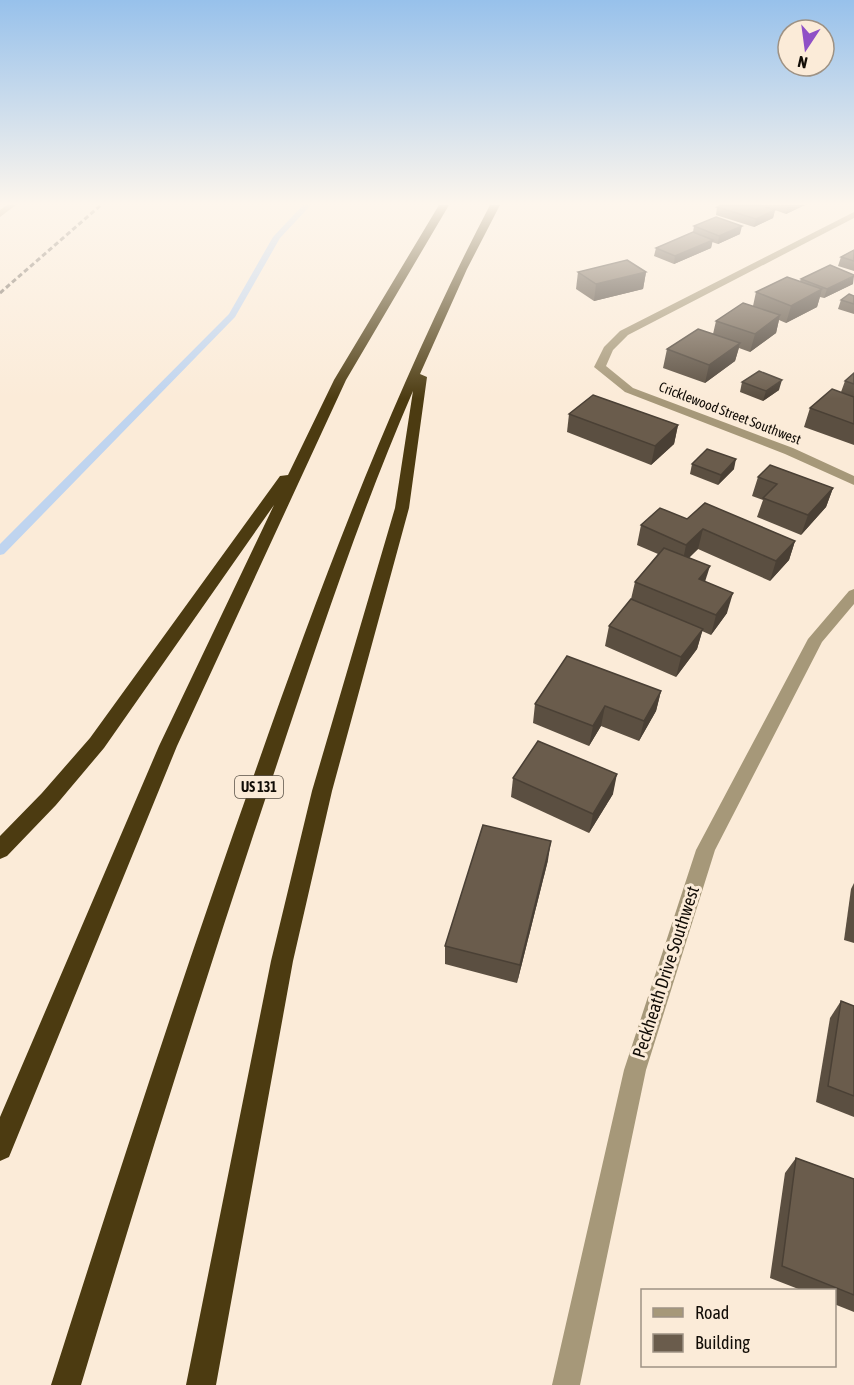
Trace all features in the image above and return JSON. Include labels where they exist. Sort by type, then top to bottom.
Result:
[{"type":"highway","points":[[0,1148],[168,746],[340,380],[406,270]]},
{"type":"highway","name":"US 131","points":[[66,1385],[148,1120],[308,648],[363,495],[425,351],[464,270]]},
{"type":"highway","points":[[201,1385],[282,961],[322,791],[402,508],[425,351]]},
{"type":"highway","points":[[0,850],[49,799],[97,742],[312,441]]},
{"type":"street","name":"Cricklewood Street Southwest","points":[[748,270],[624,333],[608,349],[600,367],[628,390],[789,451],[854,481]]},
{"type":"street","name":"Peckheath Drive Southwest","points":[[566,1385],[634,1070],[706,850],[816,639],[854,594]]},
{"type":"building","points":[[588,270],[642,270],[646,272],[596,284],[578,272]]},
{"type":"building","points":[[820,270],[841,270],[854,275],[827,289],[801,279]]},
{"type":"building","points":[[787,277],[822,289],[791,306],[756,292]]},
{"type":"building","points":[[849,294],[854,296],[854,304],[841,300]]},
{"type":"building","points":[[743,303],[780,315],[755,334],[716,321]]},
{"type":"building","points":[[698,329],[740,343],[709,365],[667,349]]},
{"type":"building","points":[[759,371],[782,380],[766,391],[742,382]]},
{"type":"building","points":[[854,373],[854,384],[845,381]]},
{"type":"building","points":[[832,389],[854,397],[854,424],[810,408]]},
{"type":"building","points":[[593,395],[678,425],[655,446],[569,414]]},
{"type":"building","points":[[707,449],[736,459],[721,475],[692,464]]},
{"type":"building","points":[[770,465],[833,488],[808,515],[763,498],[777,484],[758,477]]},
{"type":"building","points":[[705,503],[795,541],[776,561],[703,529],[686,545],[641,525],[660,508],[687,519]]},
{"type":"building","points":[[664,548],[710,566],[699,579],[733,593],[716,615],[635,582]]},
{"type":"building","points":[[631,599],[703,629],[681,657],[609,626]]},
{"type":"building","points":[[567,656],[661,691],[644,721],[605,706],[593,726],[535,704]]},
{"type":"building","points":[[538,741],[617,774],[593,814],[513,778]]},
{"type":"building","points":[[483,825],[551,841],[520,965],[445,946]]},
{"type":"building","points":[[841,1001],[854,1006],[854,1096],[828,1086]]},
{"type":"building","points":[[796,1158],[854,1179],[854,1295],[782,1266]]},
{"type":"waterway","points":[[0,551],[232,315],[258,270]]},
{"type":"railway","points":[[0,293],[27,270]]}]
